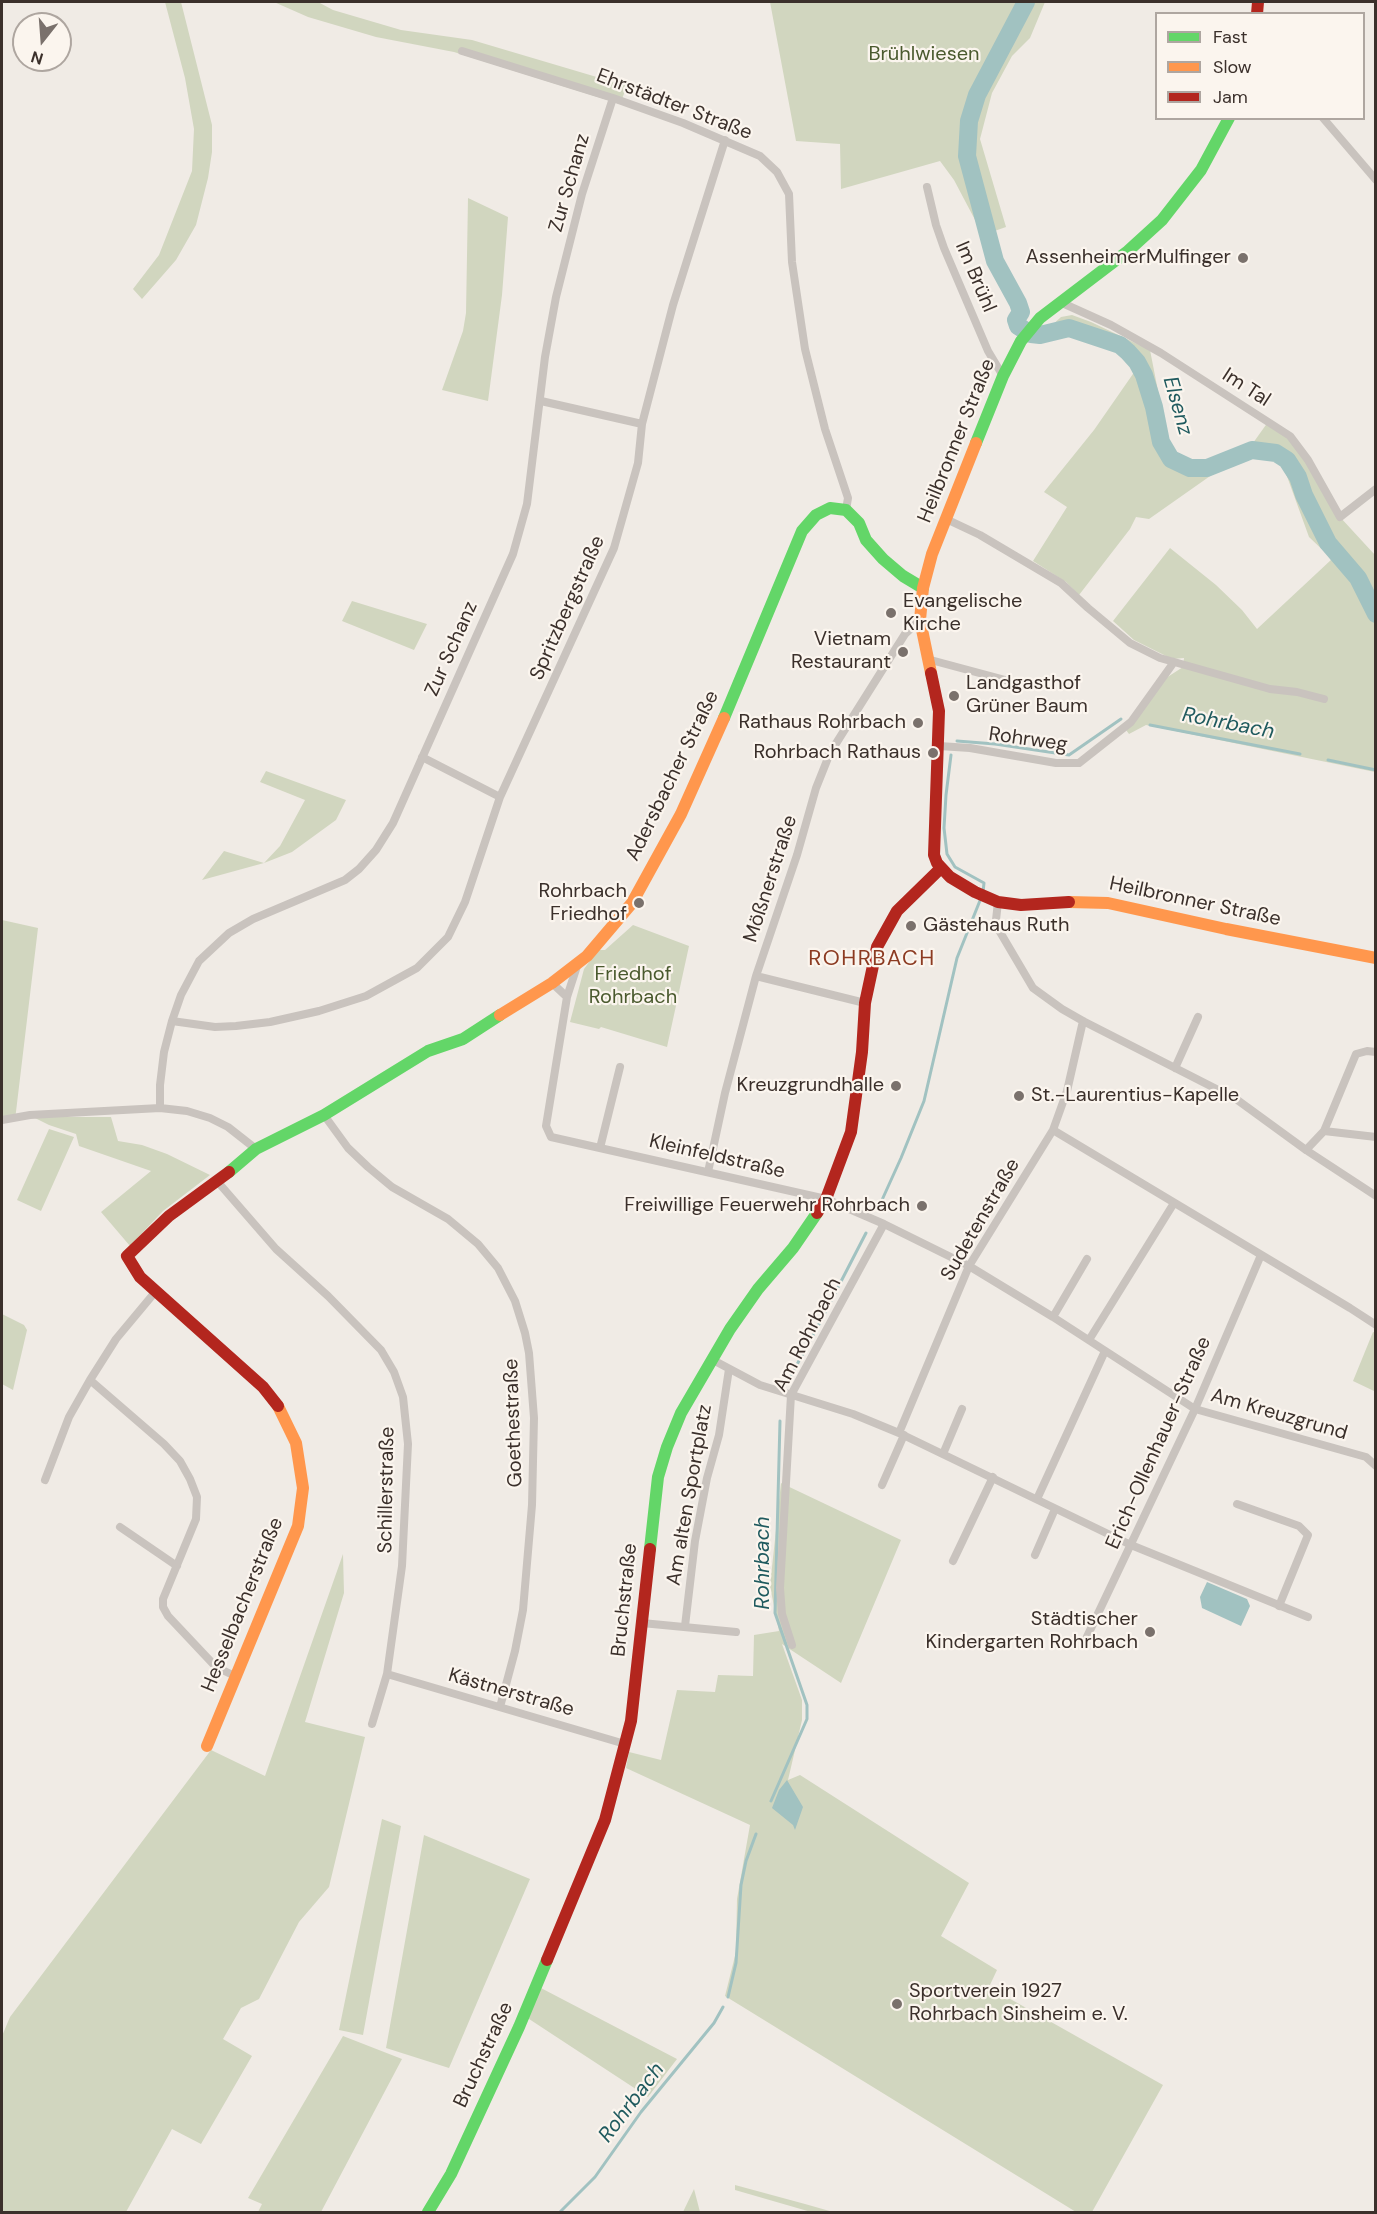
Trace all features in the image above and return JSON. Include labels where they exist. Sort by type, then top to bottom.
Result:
[{"type":"street","name":"Ehrstädter Straße","points":[[462,51],[613,98],[725,140],[760,156],[777,172],[789,194],[792,262],[805,349],[825,429],[848,498],[846,510]]},
{"type":"street","name":"Zur Schanz","points":[[160,1108],[164,1052],[172,1021],[181,995],[200,961],[229,933],[253,919],[345,880],[359,869],[376,850],[393,823],[513,554],[527,504],[545,357],[556,297],[582,194],[613,98]]},
{"type":"street","name":"Heilbronner Straße","points":[[1228,120],[1201,170],[1162,220],[1128,251],[1040,318],[1021,340],[946,519],[923,588],[920,620],[939,711],[934,855],[941,868],[950,877],[987,897],[1021,905],[1083,901],[1108,903],[1376,958]]},
{"type":"street","points":[[1325,120],[1376,180]]},
{"type":"street","name":"Spritzbergstraße","points":[[172,1021],[215,1027],[305,1015],[366,996],[417,968],[448,937],[465,902],[500,797],[614,548],[638,463],[642,424],[673,305],[725,140]]},
{"type":"street","name":"Im Brühl","points":[[927,187],[936,225],[951,266],[988,351],[1004,376]]},
{"type":"street","name":"Im Tal","points":[[1060,302],[1161,353],[1290,436],[1308,460],[1340,517],[1376,489]]},
{"type":"street","points":[[541,401],[642,424]]},
{"type":"street","name":"Adersbacher Straße","points":[[127,1256],[169,1216],[256,1149],[324,1115],[428,1051],[463,1039],[552,983],[578,963],[617,923],[632,903],[681,814],[733,698],[802,531],[816,515],[830,508],[846,510]]},
{"type":"street","points":[[846,510],[859,523],[866,540],[883,559],[903,576],[923,588]]},
{"type":"street","points":[[946,519],[980,535],[1061,583],[1131,643],[1160,658],[1270,689],[1297,692],[1324,699]]},
{"type":"street","name":"Mößnerstraße","points":[[708,1172],[725,1093],[756,976],[797,855],[816,788],[830,753],[905,634],[920,620]]},
{"type":"street","points":[[927,659],[1009,681]]},
{"type":"street","name":"Rohrweg","points":[[939,747],[970,748],[1056,763],[1079,763],[1131,722],[1174,662]]},
{"type":"street","points":[[422,757],[500,797]]},
{"type":"street","name":"Bruchstraße","points":[[428,2212],[451,2174],[519,2027],[605,1820],[625,1744],[636,1689],[658,1477],[667,1448],[681,1413],[730,1329],[826,1199],[851,1132],[862,1052],[865,1004],[877,947],[897,911],[941,868]]},
{"type":"street","points":[[987,897],[1000,932],[1033,988],[1083,1022],[1236,1099],[1306,1150],[1376,1196]]},
{"type":"street","name":"Kleinfeldstraße","points":[[578,963],[567,997],[546,1126],[551,1137],[826,1199]]},
{"type":"street","points":[[756,976],[865,1004]]},
{"type":"street","points":[[552,983],[567,997]]},
{"type":"street","points":[[1175,1068],[1198,1017]]},
{"type":"street","name":"Sudetenstraße","points":[[882,1485],[969,1266],[1053,1130],[1067,1091],[1083,1022]]},
{"type":"street","points":[[1306,1150],[1324,1131],[1356,1054],[1367,1051],[1376,1052]]},
{"type":"street","points":[[600,1148],[620,1067]]},
{"type":"street","points":[[2,1120],[30,1115],[160,1108],[187,1111],[210,1118],[228,1127],[256,1149]]},
{"type":"street","name":"Goethestraße","points":[[324,1115],[348,1148],[368,1167],[392,1186],[448,1219],[478,1244],[498,1268],[515,1301],[525,1333],[529,1353],[534,1418],[532,1505],[523,1610],[500,1707]]},
{"type":"street","points":[[1053,1130],[1350,1308],[1376,1326]]},
{"type":"street","points":[[1324,1131],[1376,1137]]},
{"type":"street","name":"Schillerstraße","points":[[217,1181],[276,1249],[328,1296],[381,1350],[394,1372],[403,1397],[408,1443],[402,1566],[387,1674],[372,1724]]},
{"type":"street","name":"Am Kreuzgrund","points":[[826,1199],[884,1224],[969,1266],[1195,1408],[1365,1457],[1375,1466]]},
{"type":"street","points":[[1089,1340],[1174,1203]]},
{"type":"street","name":"Am Rohrbach","points":[[792,1645],[782,1614],[780,1588],[791,1395],[884,1224]]},
{"type":"street","name":"Erich-Ollenhauer-Straße","points":[[1084,1643],[1195,1408],[1261,1255]]},
{"type":"street","name":"Hesselbacherstraße","points":[[127,1256],[140,1277],[263,1388],[281,1411],[296,1443],[303,1488],[298,1526],[207,1746]]},
{"type":"street","points":[[1053,1317],[1087,1259]]},
{"type":"street","points":[[45,1480],[69,1417],[90,1380],[116,1339],[156,1291]]},
{"type":"street","points":[[1037,1499],[1105,1351]]},
{"type":"street","points":[[713,1360],[760,1385],[853,1414],[901,1434],[1131,1545],[1308,1617]]},
{"type":"street","name":"Am alten Sportplatz","points":[[685,1626],[697,1532],[719,1435],[729,1369]]},
{"type":"street","points":[[90,1380],[164,1444],[180,1461],[190,1479],[197,1497],[196,1519],[163,1599],[163,1607],[168,1616],[216,1667],[235,1676]]},
{"type":"street","points":[[943,1454],[962,1409]]},
{"type":"street","points":[[953,1561],[993,1477]]},
{"type":"street","points":[[1237,1504],[1299,1526],[1308,1535],[1279,1606]]},
{"type":"street","points":[[1035,1555],[1055,1509]]},
{"type":"street","points":[[120,1527],[177,1566]]},
{"type":"street","points":[[642,1623],[736,1632]]},
{"type":"street","name":"Kästnerstraße","points":[[387,1674],[625,1744]]},
{"type":"green space","points":[[165,2],[181,2],[212,125],[212,152],[196,225],[176,260],[142,299],[133,289],[159,255],[192,171],[194,129],[185,78]]},
{"type":"green space","points":[[274,2],[318,2],[333,10],[401,30],[472,40],[627,86],[620,104],[454,52],[376,37],[308,17]]},
{"type":"green space","name":"Brühlwiesen","points":[[770,2],[1045,2],[1030,38],[1012,56],[992,93],[980,139],[1006,227],[983,235],[954,180],[940,161],[841,189],[840,144],[796,141]]},
{"type":"green space","points":[[468,198],[508,217],[502,295],[488,401],[442,390],[463,331],[466,313]]},
{"type":"green space","points":[[1072,315],[1150,350],[1168,442],[1174,457],[1196,465],[1244,449],[1253,443],[1268,422],[1290,436],[1340,517],[1375,555],[1375,772],[1146,725],[1129,734],[1126,730],[1166,678],[1183,667],[1184,658],[1172,659],[1134,640],[1113,621],[1170,548],[1216,585],[1242,610],[1257,629],[1332,559],[1309,537],[1280,457],[1262,453],[1213,474],[1149,519],[1136,517],[1130,529],[1079,595],[1066,582],[1033,561],[1067,507],[1044,492],[1094,430],[1135,371],[1121,352],[1100,341],[1064,329],[1049,328],[1061,317]]},
{"type":"green space","points":[[352,601],[427,624],[414,650],[342,621]]},
{"type":"green space","points":[[266,771],[346,800],[336,820],[292,852],[264,863],[280,846],[305,800],[260,782]]},
{"type":"green space","points":[[224,851],[264,863],[202,880]]},
{"type":"green space","points":[[2,920],[38,928],[15,1120],[2,1123]]},
{"type":"green space","name":"Friedhof Rohrbach","points":[[633,925],[689,946],[667,1047],[601,1027],[599,1029],[570,1022],[584,969],[598,950],[605,950]]},
{"type":"green space","points":[[33,1117],[111,1117],[118,1141],[142,1145],[167,1154],[210,1175],[163,1211],[130,1246],[101,1212],[151,1171],[79,1146],[76,1134]]},
{"type":"green space","points":[[49,1129],[74,1137],[41,1211],[17,1200]]},
{"type":"green space","points":[[2,1314],[24,1325],[27,1330],[13,1390],[2,1384]]},
{"type":"green space","points":[[1373,1332],[1376,1333],[1376,1387],[1374,1391],[1353,1381]]},
{"type":"green space","points":[[781,1483],[901,1540],[841,1683],[782,1644],[802,1700],[802,1720],[788,1780],[800,1775],[969,1883],[941,1936],[997,1970],[989,1987],[1163,2085],[1092,2212],[1076,2212],[725,1996],[736,1952],[737,1899],[750,1825],[626,1768],[629,1752],[661,1760],[677,1690],[715,1692],[718,1675],[753,1676],[754,1635],[779,1631],[770,1586]]},
{"type":"green space","points":[[343,1554],[344,1593],[305,1722],[365,1737],[329,1887],[299,1922],[259,1999],[241,2008],[223,2039],[252,2056],[201,2144],[172,2129],[126,2212],[2,2212],[2,2036],[10,2017],[211,1750],[265,1776]]},
{"type":"green space","points":[[382,1819],[401,1826],[363,2035],[339,2030]]},
{"type":"green space","points":[[424,1835],[530,1879],[449,2068],[386,2048]]},
{"type":"green space","points":[[539,1987],[677,2059],[648,2097],[526,2017]]},
{"type":"green space","points":[[343,2036],[402,2059],[321,2212],[258,2212],[262,2204],[248,2198]]},
{"type":"green space","points":[[735,2185],[833,2212],[811,2212],[735,2190]]},
{"type":"green space","points":[[694,2189],[700,2212],[683,2212]]},
{"type":"water","points":[[1207,1582],[1247,1599],[1250,1606],[1241,1626],[1202,1608],[1200,1597]]},
{"type":"water","points":[[787,1780],[803,1807],[795,1830],[793,1825],[772,1808],[779,1790]]},
{"type":"waterway","name":"Elsenz","points":[[1026,2],[977,95],[969,121],[967,156],[995,261],[1021,312],[1016,320],[1018,326],[1031,334],[1040,335],[1069,328],[1120,345],[1137,362],[1144,375],[1154,407],[1161,442],[1171,459],[1190,468],[1207,468],[1252,450],[1276,453],[1287,460],[1298,477],[1304,495],[1328,543],[1358,578],[1376,614]]},
{"type":"waterway","name":"Rohrbach","points":[[957,741],[1069,755],[1121,719]]},
{"type":"waterway","name":"Rohrbach","points":[[1150,725],[1300,754]]},
{"type":"waterway","name":"Rohrbach","points":[[951,755],[944,828],[947,854],[955,867],[984,883],[983,892]]},
{"type":"waterway","name":"Rohrbach","points":[[1328,760],[1376,770]]},
{"type":"waterway","name":"Rohrbach","points":[[882,1200],[924,1101],[957,958],[981,898]]},
{"type":"waterway","name":"Rohrbach","points":[[788,1381],[866,1233]]},
{"type":"waterway","name":"Rohrbach","points":[[771,1801],[807,1719],[807,1705],[775,1613],[780,1421]]},
{"type":"waterway","name":"Rohrbach","points":[[728,1997],[736,1963],[741,1885],[746,1861],[756,1834]]},
{"type":"waterway","name":"Rohrbach","points":[[560,2212],[595,2177],[641,2112],[714,2023],[723,2007]]},
{"type":"traffic: fast","points":[[976,443],[1003,376],[1021,341],[1040,318],[1128,251],[1162,220],[1201,170],[1228,120]]},
{"type":"traffic: fast","points":[[724,718],[802,531],[816,515],[830,508],[846,510],[859,523],[866,540],[883,559],[903,576],[923,588]]},
{"type":"traffic: fast","points":[[229,1172],[256,1149],[324,1115],[428,1051],[463,1039],[500,1015]]},
{"type":"traffic: fast","points":[[650,1549],[658,1477],[681,1413],[730,1329],[817,1213]]},
{"type":"traffic: fast","points":[[428,2212],[451,2174],[519,2027],[547,1960]]},
{"type":"traffic: slow","points":[[931,673],[920,620],[923,588],[932,554],[976,443]]},
{"type":"traffic: slow","points":[[500,1015],[552,983],[587,956],[632,903],[681,814],[724,718]]},
{"type":"traffic: slow","points":[[1069,902],[1108,903],[1376,958]]},
{"type":"traffic: slow","points":[[207,1746],[298,1526],[303,1488],[296,1443],[278,1406]]},
{"type":"traffic: jam","points":[[1257,12],[1258,2]]},
{"type":"traffic: jam","points":[[931,673],[939,711],[934,855],[937,863],[950,877],[998,902],[1021,905],[1069,902]]},
{"type":"traffic: jam","points":[[817,1213],[826,1199],[851,1132],[862,1052],[865,1003],[877,947],[897,911],[941,868]]},
{"type":"traffic: jam","points":[[229,1172],[169,1216],[127,1256],[140,1277],[263,1387],[278,1406]]},
{"type":"traffic: jam","points":[[547,1960],[605,1820],[631,1721],[650,1549]]},
{"type":"place","name":"AssenheimerMulfinger","points":[[1243,258]]},
{"type":"place","name":"Evangelische Kirche","points":[[891,613]]},
{"type":"place","name":"Vietnam Restaurant","points":[[903,652]]},
{"type":"place","name":"Landgasthof Grüner Baum","points":[[954,696]]},
{"type":"place","name":"Rathaus Rohrbach","points":[[918,723]]},
{"type":"place","name":"Rohrbach Rathaus","points":[[933,753]]},
{"type":"place","name":"Rohrbach Friedhof","points":[[639,903]]},
{"type":"place","name":"Gästehaus Ruth","points":[[911,926]]},
{"type":"place","name":"Kreuzgrundhalle","points":[[896,1086]]},
{"type":"place","name":"St.-Laurentius-Kapelle","points":[[1019,1096]]},
{"type":"place","name":"Freiwillige Feuerwehr Rohrbach","points":[[922,1206]]},
{"type":"place","name":"Städtischer Kindergarten Rohrbach","points":[[1150,1632]]},
{"type":"place","name":"Sportverein 1927 Rohrbach Sinsheim e. V.","points":[[897,2004]]},
{"type":"district","name":"ROHRBACH","points":[[872,959]]}]
